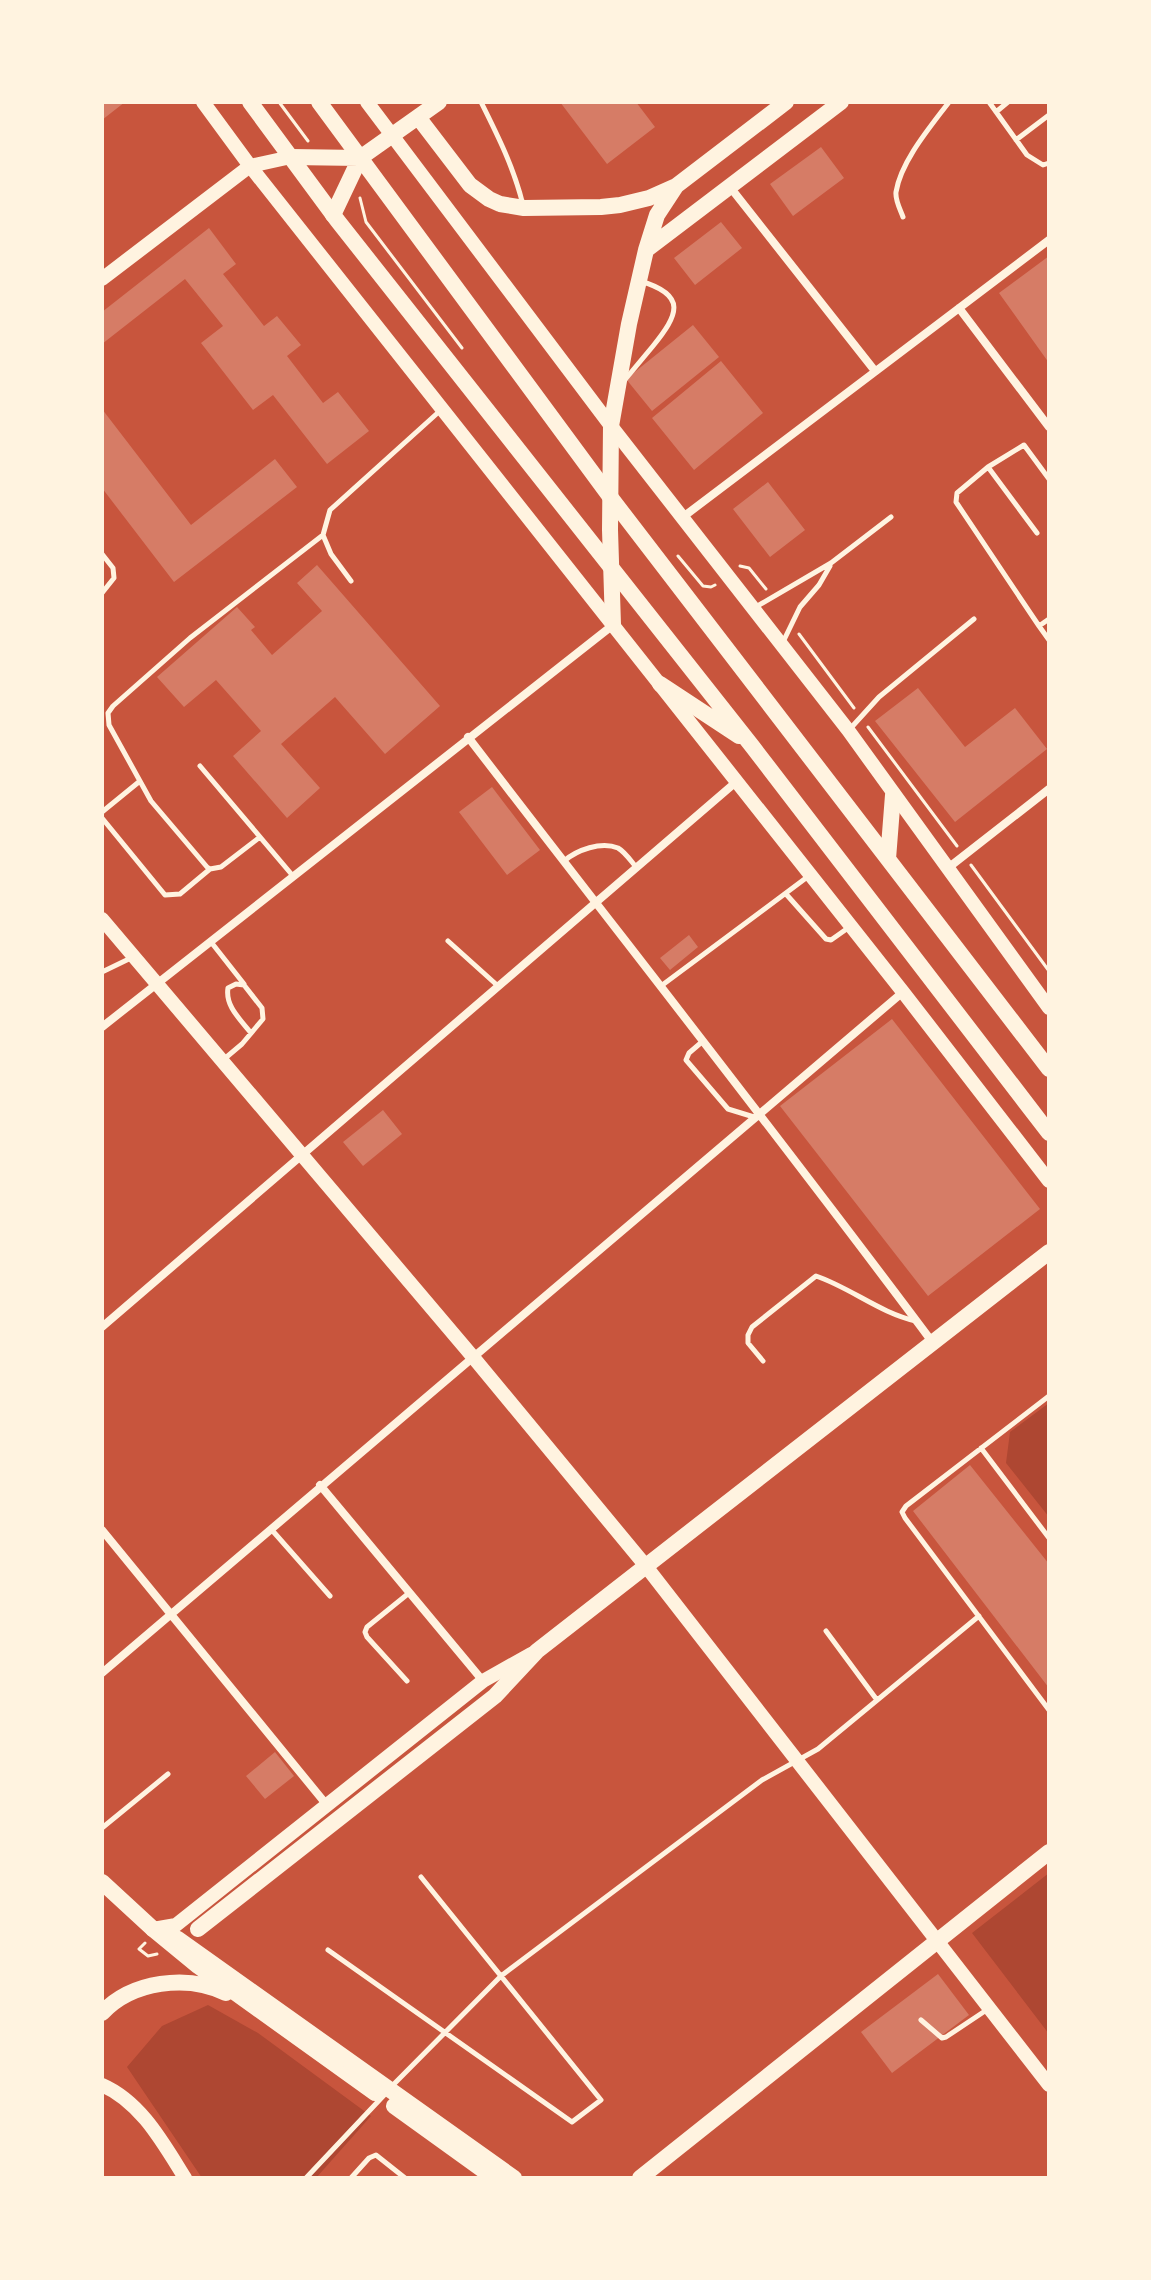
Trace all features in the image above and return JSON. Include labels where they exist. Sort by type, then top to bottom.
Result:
[{"type":"main road","points":[[250,102],[333,215],[611,565],[1049,1133]]},
{"type":"main road","points":[[319,102],[611,498],[1049,1069]]},
{"type":"main road","points":[[333,215],[360,158],[439,102]]},
{"type":"main road","points":[[613,625],[611,426],[629,324],[657,215],[676,186],[786,102]]},
{"type":"main road","points":[[646,250],[841,102]]},
{"type":"main road","points":[[418,117],[478,192],[500,204],[524,208],[620,205],[649,198],[676,186]]},
{"type":"main road","points":[[291,157],[360,158]]},
{"type":"main road","points":[[660,684],[752,746]]},
{"type":"main road","points":[[888,859],[893,795]]},
{"type":"main road","points":[[198,1929],[495,1696],[537,1651],[645,1565],[1049,1252]]},
{"type":"main road","points":[[642,2177],[1049,1852]]},
{"type":"main road","points":[[102,1882],[198,1966],[514,2178]]},
{"type":"main road","points":[[153,1929],[178,1939],[494,2178]]},
{"type":"main road","points":[[102,2013],[114,2000],[160,1984],[201,1984],[256,2007]]},
{"type":"street","points":[[203,102],[250,166],[1049,1181]]},
{"type":"street","points":[[367,102],[611,426],[848,730],[1049,1008]]},
{"type":"street","points":[[102,279],[250,166],[291,157]]},
{"type":"street","points":[[730,187],[875,371]]},
{"type":"street","points":[[683,517],[1049,240]]},
{"type":"street","points":[[959,308],[1049,427]]},
{"type":"street","points":[[102,1027],[613,625]]},
{"type":"street","points":[[468,737],[933,1344]]},
{"type":"street","points":[[102,1327],[736,782]]},
{"type":"street","points":[[948,868],[1049,789]]},
{"type":"street","points":[[102,919],[645,1565],[1049,2085]]},
{"type":"street","points":[[102,1673],[903,992]]},
{"type":"street","points":[[320,1485],[483,1681]]},
{"type":"street","points":[[102,1530],[326,1804]]},
{"type":"street","points":[[153,1929],[176,1925],[483,1681],[537,1651]]},
{"type":"street","points":[[102,2085],[129,2101],[185,2178]]},
{"type":"lane","points":[[481,102],[518,183],[524,208]]},
{"type":"lane","points":[[903,217],[895,195],[907,163],[949,102]]},
{"type":"lane","points":[[989,102],[1027,155],[1043,165],[1049,163]]},
{"type":"lane","points":[[996,112],[1008,102]]},
{"type":"lane","points":[[1016,140],[1049,115]]},
{"type":"lane","points":[[618,389],[669,326],[675,312],[667,293],[655,285],[639,281]]},
{"type":"lane","points":[[210,869],[158,810],[109,725],[108,713],[190,638],[323,535],[330,510],[443,408]]},
{"type":"lane","points":[[1049,479],[1024,445],[988,467],[957,493],[956,502],[1049,640]]},
{"type":"lane","points":[[988,467],[1037,533]]},
{"type":"lane","points":[[753,608],[831,563],[891,517]]},
{"type":"lane","points":[[323,535],[331,554],[351,581]]},
{"type":"lane","points":[[102,554],[113,568],[114,578],[102,593]]},
{"type":"lane","points":[[782,647],[800,607],[819,585],[831,563]]},
{"type":"lane","points":[[848,730],[879,697],[974,619]]},
{"type":"lane","points":[[1039,626],[1049,619]]},
{"type":"lane","points":[[200,766],[293,876]]},
{"type":"lane","points":[[102,812],[140,781]]},
{"type":"lane","points":[[102,818],[165,895],[180,894],[210,869],[221,867],[260,837]]},
{"type":"lane","points":[[564,861],[576,852],[606,845],[621,849],[636,867]]},
{"type":"lane","points":[[660,986],[810,875]]},
{"type":"lane","points":[[786,894],[826,939],[831,940],[850,926]]},
{"type":"lane","points":[[448,941],[498,987]]},
{"type":"lane","points":[[211,942],[262,1008],[263,1019],[222,1061]]},
{"type":"lane","points":[[102,972],[134,957]]},
{"type":"lane","points":[[244,985],[236,984],[228,988],[227,997],[230,1007],[251,1033]]},
{"type":"lane","points":[[703,1041],[689,1053],[686,1060],[728,1109],[756,1114]]},
{"type":"lane","points":[[763,1361],[748,1343],[752,1327],[816,1276],[895,1316],[917,1322]]},
{"type":"lane","points":[[1049,1396],[902,1512],[1049,1710]]},
{"type":"lane","points":[[981,1448],[1049,1538]]},
{"type":"lane","points":[[270,1528],[330,1596]]},
{"type":"lane","points":[[407,1681],[365,1632],[367,1627],[410,1593]]},
{"type":"lane","points":[[306,2178],[501,1976],[762,1780],[818,1749],[979,1616]]},
{"type":"lane","points":[[826,1631],[877,1700]]},
{"type":"lane","points":[[102,1828],[168,1774]]},
{"type":"lane","points":[[328,1950],[572,2122],[601,2100],[421,1877]]},
{"type":"lane","points":[[921,2020],[942,2038],[989,2008]]},
{"type":"lane","points":[[351,2178],[369,2158],[376,2155],[405,2178]]},
{"type":"path","points":[[279,102],[320,157]]},
{"type":"path","points":[[360,198],[366,222],[462,348]]},
{"type":"shaded area","points":[[1049,1403],[1049,1517],[1006,1463],[1010,1432]]},
{"type":"shaded area","points":[[1049,1873],[1049,2034],[972,1933]]},
{"type":"shaded area","points":[[208,2005],[258,2033],[371,2116],[316,2178],[202,2178],[127,2067],[162,2026]]},
{"type":"building","points":[[102,102],[125,102],[102,120]]},
{"type":"building","points":[[560,102],[636,102],[655,127],[607,164]]},
{"type":"building","points":[[821,147],[844,178],[793,216],[770,184]]},
{"type":"building","points":[[721,222],[742,248],[695,285],[674,258]]},
{"type":"building","points":[[209,228],[236,264],[223,274],[264,326],[277,316],[301,345],[287,356],[323,403],[338,392],[369,431],[327,464],[273,395],[253,410],[201,343],[223,326],[185,279],[102,344],[102,312]]},
{"type":"building","points":[[1049,256],[1049,363],[999,293]]},
{"type":"building","points":[[693,325],[719,357],[652,411],[626,379]]},
{"type":"building","points":[[721,361],[763,413],[694,470],[652,418]]},
{"type":"building","points":[[102,409],[191,525],[275,459],[297,487],[174,582],[102,488]]},
{"type":"building","points":[[768,482],[805,530],[770,557],[733,509]]},
{"type":"building","points":[[317,565],[440,706],[385,754],[335,697],[281,744],[320,788],[287,818],[233,756],[261,731],[216,680],[184,707],[157,677],[237,607],[255,627],[251,630],[272,655],[322,611],[297,583]]},
{"type":"building","points":[[918,688],[965,747],[1015,708],[1047,749],[955,822],[875,721]]},
{"type":"building","points":[[492,787],[540,850],[507,875],[459,812]]},
{"type":"building","points":[[689,935],[698,947],[670,970],[660,958]]},
{"type":"building","points":[[892,1019],[1040,1209],[928,1296],[780,1106]]},
{"type":"building","points":[[383,1110],[402,1134],[363,1166],[343,1142]]},
{"type":"building","points":[[970,1465],[1049,1564],[1049,1688],[913,1511]]},
{"type":"building","points":[[275,1752],[294,1776],[265,1799],[246,1776]]},
{"type":"building","points":[[938,1974],[969,2015],[892,2073],[861,2032]]}]
